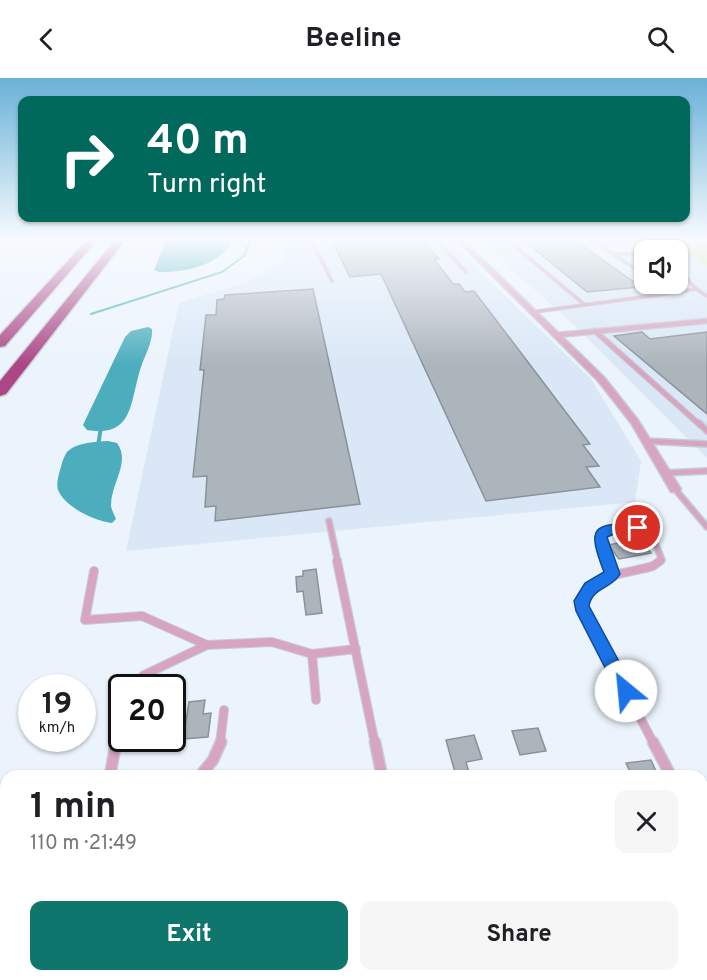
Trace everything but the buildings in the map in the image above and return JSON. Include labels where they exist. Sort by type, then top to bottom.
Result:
[{"type":"highway","points":[[0,343],[55,281]]},
{"type":"highway","points":[[0,391],[87,281]]},
{"type":"street","points":[[502,281],[602,379],[635,422],[675,489]]},
{"type":"lane","points":[[557,281],[585,305]]},
{"type":"lane","points":[[689,281],[707,296]]},
{"type":"lane","points":[[688,290],[696,289]]},
{"type":"lane","points":[[533,312],[665,294]]},
{"type":"lane","points":[[556,335],[707,321]]},
{"type":"lane","points":[[595,331],[707,431]]},
{"type":"lane","points":[[645,441],[707,444]]},
{"type":"lane","points":[[663,472],[707,471]]},
{"type":"lane","points":[[675,489],[707,527]]},
{"type":"lane","points":[[329,521],[381,770]]},
{"type":"lane","points":[[612,574],[601,546],[602,533],[612,529],[638,528],[652,535],[662,560],[649,567],[612,574],[590,588],[581,606],[668,770]]},
{"type":"lane","points":[[93,571],[85,620],[142,616],[207,645]]},
{"type":"lane","points":[[146,674],[207,645],[272,642],[312,654],[356,649]]},
{"type":"lane","points":[[312,654],[316,700]]},
{"type":"lane","points":[[206,770],[215,760],[223,742],[224,710]]},
{"type":"lane","points":[[111,770],[114,752]]},
{"type":"shaded area","points":[[248,281],[490,281],[591,379],[641,461],[635,502],[126,551],[179,303]]},
{"type":"shaded area","points":[[525,281],[634,281],[634,294],[688,294],[688,281],[707,281],[707,458],[576,327]]},
{"type":"water","points":[[148,327],[152,329],[151,339],[127,415],[113,429],[87,430],[83,425],[125,337],[131,331]]},
{"type":"water","points":[[108,441],[117,443],[122,458],[112,497],[111,507],[116,519],[112,523],[89,516],[73,507],[57,488],[62,463],[68,451],[82,444]]},
{"type":"waterway","points":[[91,314],[194,281]]},
{"type":"waterway","points":[[98,446],[101,427]]},
{"type":"route","points":[[626,691],[581,606],[590,588],[612,574],[601,546],[602,533],[612,529],[638,528]]}]
